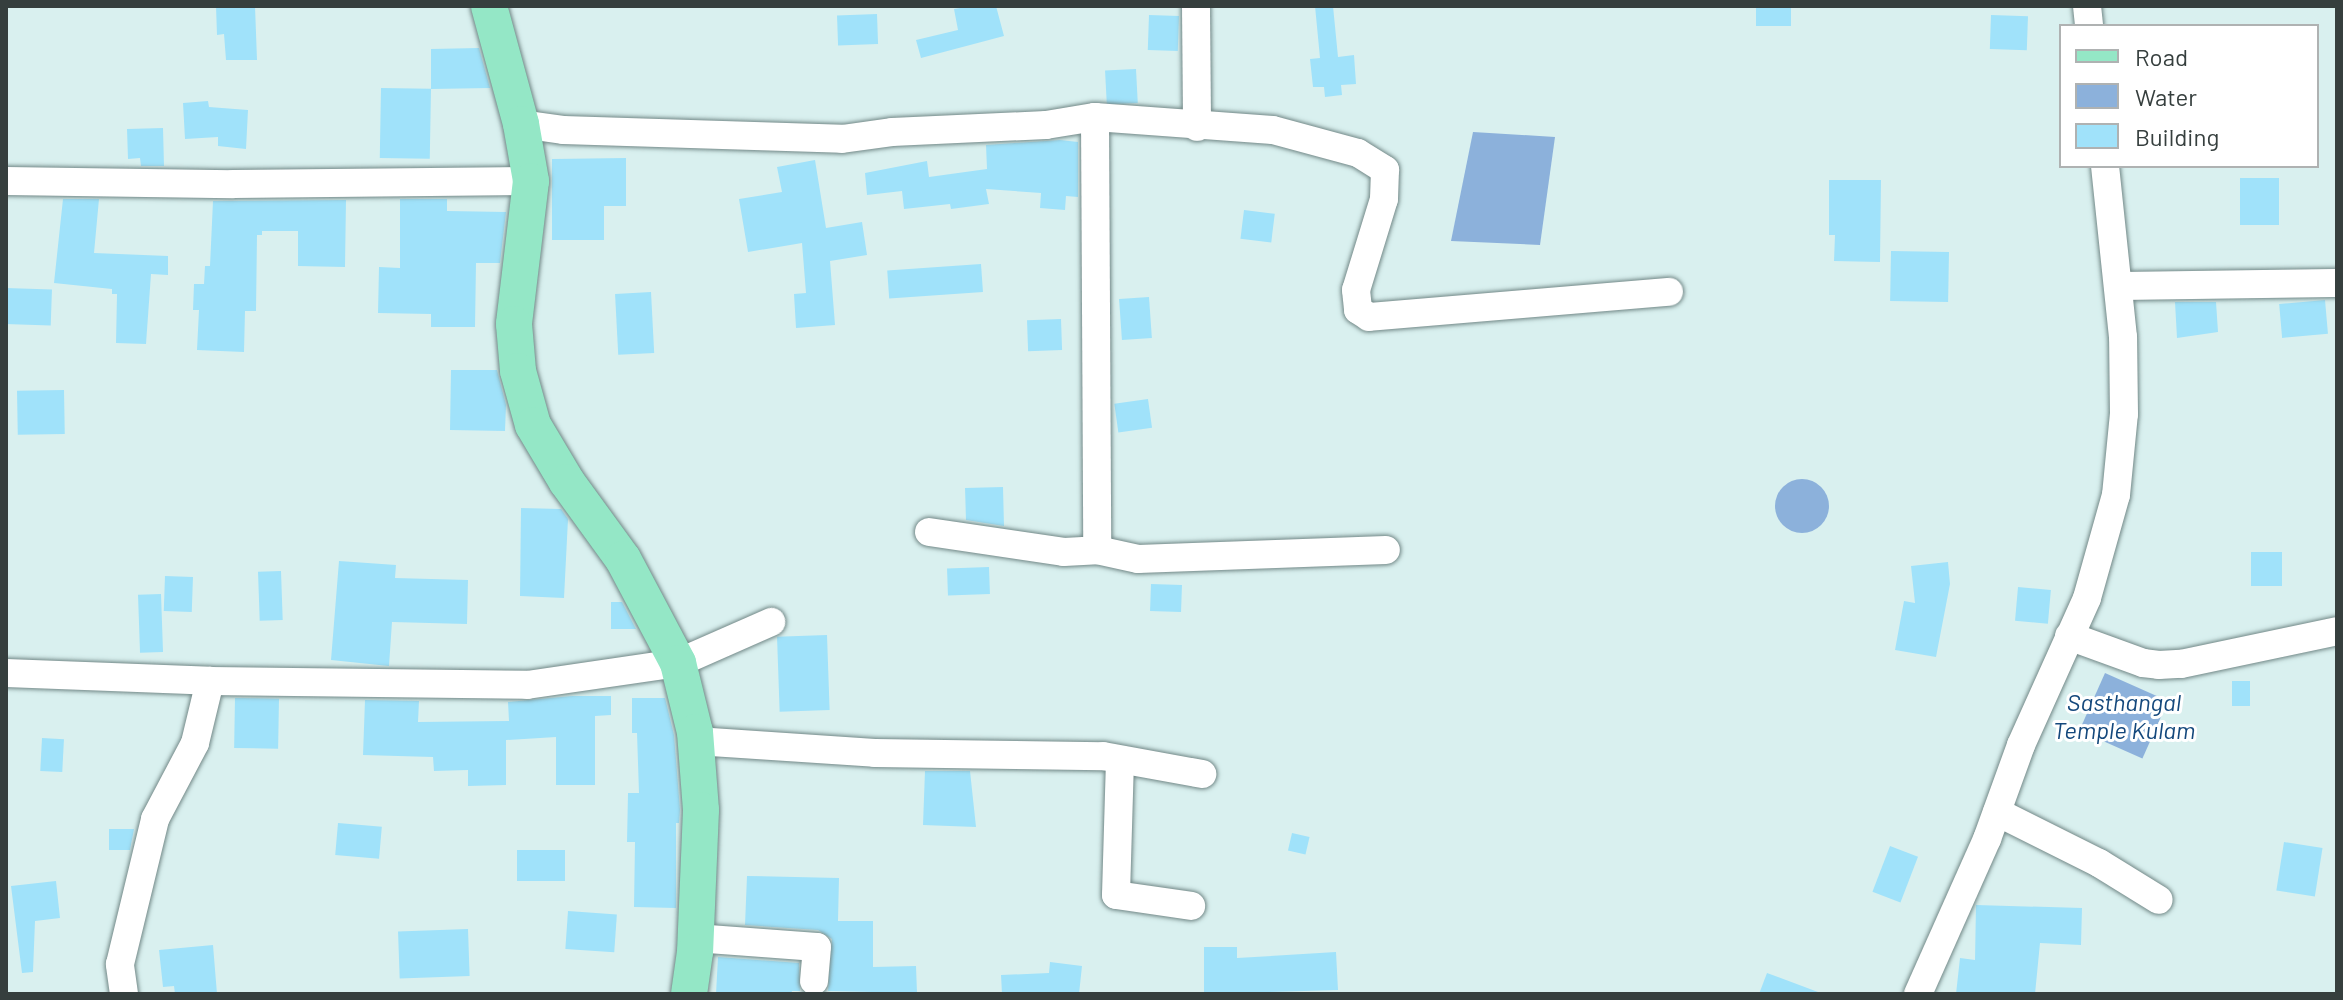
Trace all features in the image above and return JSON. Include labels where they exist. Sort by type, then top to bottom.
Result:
[{"type":"main road","points":[[489,6],[521,124],[531,181],[514,324],[518,371],[533,425],[567,482],[623,559],[678,663],[696,741],[701,810],[689,994]]},
{"type":"street","points":[[1196,6],[1197,127]]},
{"type":"street","points":[[521,124],[563,130],[842,139],[892,132],[1046,125],[1095,117],[1197,127],[1273,130],[1358,153],[1380,164],[1385,170],[1388,185],[1356,290],[1358,310],[1369,317],[1669,292]]},
{"type":"street","points":[[1095,117],[1097,550]]},
{"type":"street","points":[[1918,994],[1997,812],[2021,745],[2087,598],[2116,495],[2124,414],[2123,337],[2105,168]]},
{"type":"street","points":[[6,181],[233,184],[531,181]]},
{"type":"street","points":[[2118,286],[2337,283]]},
{"type":"street","points":[[929,532],[1064,552],[1097,550],[1138,559],[1386,550]]},
{"type":"street","points":[[6,673],[210,681],[527,685],[678,663],[771,622]]},
{"type":"street","points":[[2069,636],[2143,663],[2159,665],[2181,664],[2337,631]]},
{"type":"street","points":[[124,994],[120,964],[155,819],[195,743],[210,681]]},
{"type":"street","points":[[696,741],[875,753],[1120,760],[1202,774]]},
{"type":"street","points":[[1120,760],[1116,895],[1191,906]]},
{"type":"street","points":[[1997,812],[2099,863],[2159,900]]},
{"type":"street","points":[[695,938],[817,947],[814,981]]},
{"type":"water","points":[[1473,132],[1555,137],[1540,245],[1451,241]]},
{"type":"water","points":[[1802,479],[1821,487],[1829,506],[1821,525],[1802,533],[1783,525],[1775,506],[1783,487]]},
{"type":"water","name":"Sasthangal Temple Kulam","points":[[2105,673],[2168,701],[2142,759],[2079,731]]},
{"type":"building","points":[[216,6],[255,6],[257,60],[226,60],[224,34],[217,35]]},
{"type":"building","points":[[996,6],[1004,36],[921,58],[916,40],[958,30],[954,9]]},
{"type":"building","points":[[1315,6],[1333,6],[1338,57],[1354,55],[1356,84],[1341,85],[1342,95],[1325,97],[1324,87],[1313,87],[1310,59],[1320,58]]},
{"type":"building","points":[[1756,6],[1791,6],[1791,26],[1756,26]]},
{"type":"building","points":[[877,14],[878,44],[838,45],[837,15]]},
{"type":"building","points":[[1149,15],[1179,16],[1178,51],[1148,50]]},
{"type":"building","points":[[1991,15],[2028,16],[2027,50],[1990,49]]},
{"type":"building","points":[[479,48],[490,88],[431,89],[431,49]]},
{"type":"building","points":[[1136,69],[1138,103],[1107,105],[1105,71]]},
{"type":"building","points":[[381,88],[431,89],[430,159],[380,158]]},
{"type":"building","points":[[208,101],[209,107],[248,110],[246,149],[218,146],[218,137],[185,139],[183,103]]},
{"type":"building","points":[[163,128],[164,166],[141,166],[140,158],[128,159],[127,129]]},
{"type":"building","points":[[1060,140],[1078,142],[1078,197],[1066,196],[1065,210],[1040,208],[1041,193],[986,189],[989,204],[951,209],[950,204],[904,209],[902,191],[867,195],[865,173],[927,161],[929,177],[987,169],[986,145]]},
{"type":"building","points":[[626,158],[626,206],[604,206],[604,240],[552,240],[552,159]]},
{"type":"building","points":[[815,160],[826,228],[862,222],[867,255],[830,261],[835,325],[796,328],[794,294],[806,293],[802,243],[748,252],[739,199],[782,192],[777,167]]},
{"type":"building","points":[[2240,178],[2279,178],[2279,225],[2240,225]]},
{"type":"building","points":[[1829,180],[1881,180],[1880,262],[1834,261],[1835,235],[1829,235]]},
{"type":"building","points":[[63,199],[99,199],[94,253],[168,256],[168,275],[151,274],[146,344],[116,343],[117,294],[112,294],[112,289],[54,283]]},
{"type":"building","points":[[400,199],[447,199],[447,211],[506,212],[500,263],[476,263],[475,327],[431,327],[431,314],[378,313],[379,267],[400,268]]},
{"type":"building","points":[[346,200],[345,267],[298,266],[298,231],[262,231],[262,235],[257,235],[256,311],[245,311],[244,352],[197,350],[199,310],[193,310],[194,284],[204,284],[205,266],[210,266],[213,201]]},
{"type":"building","points":[[1244,210],[1275,214],[1271,243],[1240,239]]},
{"type":"building","points":[[1891,251],[1949,252],[1948,302],[1890,301]]},
{"type":"building","points":[[981,264],[983,292],[889,298],[887,271]]},
{"type":"building","points":[[6,288],[52,290],[51,326],[6,324]]},
{"type":"building","points":[[651,292],[654,353],[618,355],[615,294]]},
{"type":"building","points":[[1149,297],[1152,338],[1122,340],[1119,299]]},
{"type":"building","points":[[2325,300],[2328,334],[2282,338],[2279,304]]},
{"type":"building","points":[[2175,302],[2216,302],[2218,332],[2177,338]]},
{"type":"building","points":[[1061,319],[1062,350],[1028,351],[1027,320]]},
{"type":"building","points":[[451,370],[497,370],[506,405],[505,431],[450,430]]},
{"type":"building","points":[[64,390],[65,434],[18,435],[17,391]]},
{"type":"building","points":[[1148,399],[1152,428],[1118,432],[1114,404]]},
{"type":"building","points":[[1003,487],[1004,526],[966,520],[965,488]]},
{"type":"building","points":[[521,508],[561,509],[568,519],[564,598],[520,596]]},
{"type":"building","points":[[2251,552],[2282,552],[2282,586],[2251,586]]},
{"type":"building","points":[[339,561],[396,565],[395,578],[468,580],[467,624],[392,622],[389,666],[331,660]]},
{"type":"building","points":[[1948,562],[1950,584],[1936,657],[1895,650],[1904,601],[1915,603],[1911,566]]},
{"type":"building","points":[[989,567],[990,594],[948,595],[947,568]]},
{"type":"building","points":[[281,571],[283,620],[260,621],[258,572]]},
{"type":"building","points":[[165,576],[193,577],[192,612],[164,611]]},
{"type":"building","points":[[1151,584],[1182,585],[1181,612],[1150,611]]},
{"type":"building","points":[[2018,587],[2051,590],[2048,624],[2015,621]]},
{"type":"building","points":[[161,594],[163,652],[140,653],[138,595]]},
{"type":"building","points":[[611,602],[622,602],[636,629],[611,629]]},
{"type":"building","points":[[827,635],[830,710],[780,712],[777,637]]},
{"type":"building","points":[[2232,681],[2250,681],[2250,706],[2232,706]]},
{"type":"building","points":[[611,696],[611,715],[595,716],[595,785],[556,785],[556,737],[506,740],[506,785],[468,786],[468,770],[434,771],[433,757],[363,755],[365,700],[419,701],[418,722],[509,721],[508,702]]},
{"type":"building","points":[[235,698],[279,699],[278,749],[234,748]]},
{"type":"building","points":[[632,698],[665,698],[674,735],[680,810],[679,823],[676,823],[676,908],[634,907],[635,842],[627,842],[628,793],[639,793],[637,733],[632,733]]},
{"type":"building","points":[[42,738],[64,739],[62,772],[40,771]]},
{"type":"building","points":[[925,771],[970,771],[976,827],[923,825]]},
{"type":"building","points":[[338,823],[382,827],[379,859],[335,855]]},
{"type":"building","points":[[109,829],[134,829],[130,850],[109,850]]},
{"type":"building","points":[[1292,833],[1310,837],[1305,855],[1288,851]]},
{"type":"building","points":[[2284,842],[2323,848],[2315,896],[2276,890]]},
{"type":"building","points":[[1890,846],[1918,857],[1900,902],[1872,892]]},
{"type":"building","points":[[517,850],[565,850],[565,881],[517,881]]},
{"type":"building","points":[[747,876],[839,878],[838,921],[873,921],[873,967],[916,966],[917,993],[828,991],[832,939],[818,930],[745,925]]},
{"type":"building","points":[[56,881],[60,918],[35,921],[33,972],[22,973],[11,886]]},
{"type":"building","points":[[1976,905],[2082,908],[2081,945],[2040,943],[2035,994],[1956,994],[1960,958],[1975,960]]},
{"type":"building","points":[[568,911],[617,914],[614,952],[565,949]]},
{"type":"building","points":[[468,929],[470,976],[400,978],[398,931]]},
{"type":"building","points":[[213,945],[217,994],[175,994],[174,986],[163,987],[159,950]]},
{"type":"building","points":[[1204,947],[1237,947],[1237,958],[1336,952],[1338,990],[1204,994]]},
{"type":"building","points":[[718,957],[799,963],[800,991],[792,991],[791,994],[716,994]]},
{"type":"building","points":[[1050,962],[1082,966],[1079,994],[1002,994],[1001,975],[1049,973]]},
{"type":"building","points":[[1767,973],[1818,992],[1818,994],[1759,994]]}]
